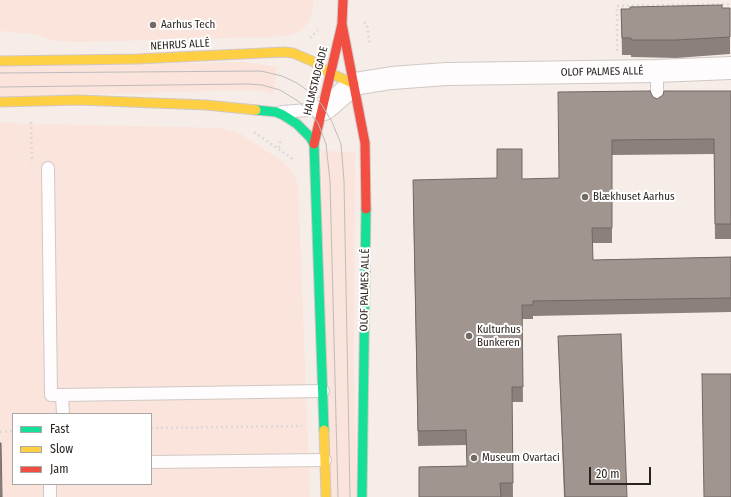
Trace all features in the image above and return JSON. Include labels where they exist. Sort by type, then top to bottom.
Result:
[{"type":"street","name":"HALMSTADGADE","points":[[314,144],[342,24],[343,0]]},
{"type":"street","name":"HALMSTADGADE","points":[[342,24],[354,84]]},
{"type":"street","name":"NEHRUS ALLÉ","points":[[0,61],[137,59],[284,52],[303,57],[330,73],[354,84]]},
{"type":"street","name":"OLOF PALMES ALLÉ","points":[[362,497],[366,166],[365,144],[354,84],[392,78],[446,74],[617,72],[731,68]]},
{"type":"street","points":[[321,109],[325,109],[354,84]]},
{"type":"street","points":[[0,102],[79,100],[206,105],[276,112],[298,124],[310,137],[314,144],[326,497]]},
{"type":"lane","points":[[657,71],[657,106]]},
{"type":"lane","points":[[276,112],[321,109]]},
{"type":"lane","points":[[48,168],[51,395],[323,391]]},
{"type":"lane","points":[[62,395],[63,413]]},
{"type":"lane","points":[[152,462],[325,460]]},
{"type":"lane","points":[[50,485],[50,497]]},
{"type":"path","points":[[617,72],[616,6],[731,4]]},
{"type":"path","points":[[31,101],[32,169],[48,168]]},
{"type":"path","points":[[252,131],[279,148],[298,164]]},
{"type":"path","points":[[152,428],[303,426]]},
{"type":"path","points":[[0,432],[12,431]]},
{"type":"shaded area","name":"Aarhus Tech","points":[[0,0],[314,0],[310,20],[302,30],[291,35],[271,37],[77,42],[56,41],[32,34],[0,31]]},
{"type":"shaded area","points":[[245,62],[277,67],[274,94],[245,90],[0,97],[0,66]]},
{"type":"shaded area","points":[[0,123],[221,128],[241,134],[282,161],[292,171],[298,184],[310,497],[0,497]]},
{"type":"shaded area","points":[[321,151],[355,152],[354,362],[357,497],[329,497]]},
{"type":"building","points":[[722,5],[722,8],[730,8],[730,37],[676,40],[631,40],[631,38],[622,38],[621,9],[630,9],[630,7]]},
{"type":"building","points":[[650,91],[653,97],[657,99],[663,95],[664,91],[731,91],[731,224],[715,224],[714,139],[612,140],[612,228],[592,228],[593,260],[731,257],[731,298],[533,301],[533,305],[522,305],[523,387],[512,387],[513,483],[500,483],[501,497],[419,497],[419,467],[467,466],[466,430],[418,431],[413,180],[497,178],[497,149],[522,149],[522,179],[559,178],[558,92]]},
{"type":"building","points":[[621,334],[627,497],[565,497],[558,336]]},
{"type":"building","points":[[702,374],[731,374],[731,497],[704,497]]},
{"type":"building","points":[[1,443],[2,497],[0,497]]},
{"type":"tram line","points":[[0,73],[261,71],[282,76],[297,83],[311,93],[322,105],[332,122],[341,144],[344,181],[350,497]]},
{"type":"tram line","points":[[0,87],[262,85],[280,90],[298,101],[308,110],[318,123],[326,144],[330,181],[338,497]]},
{"type":"traffic: fast","points":[[256,110],[276,112],[283,115],[297,124],[310,137],[314,144],[324,430]]},
{"type":"traffic: fast","points":[[362,497],[366,209]]},
{"type":"traffic: slow","points":[[0,61],[137,59],[284,52],[293,53],[312,61],[330,73],[354,84]]},
{"type":"traffic: slow","points":[[0,102],[79,100],[206,105],[256,110]]},
{"type":"traffic: slow","points":[[324,430],[326,497]]},
{"type":"traffic: jam","points":[[314,144],[342,24],[343,0]]},
{"type":"traffic: jam","points":[[342,24],[365,143],[366,209]]},
{"type":"place","name":"Aarhus Tech","points":[[153,25]]},
{"type":"place","name":"Blækhuset Aarhus","points":[[585,197]]},
{"type":"place","name":"Kulturhus Bunkeren","points":[[469,336]]},
{"type":"place","name":"Museum Ovartaci","points":[[474,458]]}]
